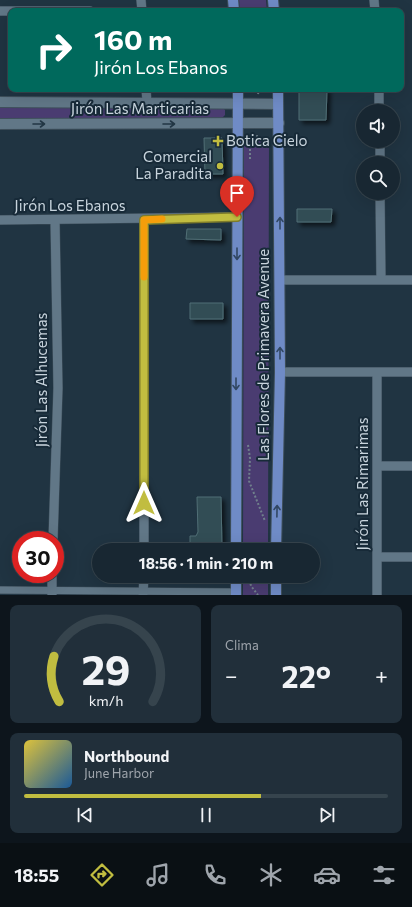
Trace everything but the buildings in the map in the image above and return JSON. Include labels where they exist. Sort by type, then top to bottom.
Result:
[{"type":"main road","name":"Las Flores de Primavera Avenue","points":[[236,543],[238,92]]},
{"type":"main road","name":"Las Flores de Primavera Avenue","points":[[276,543],[280,372],[278,92]]},
{"type":"main road","points":[[276,583],[276,595]]},
{"type":"street","points":[[146,92],[147,102]]},
{"type":"street","points":[[379,92],[379,104]]},
{"type":"street","points":[[0,102],[278,104]]},
{"type":"street","name":"Jirón Las Marticarias","points":[[0,124],[279,123]]},
{"type":"street","points":[[380,200],[381,279]]},
{"type":"street","name":"Jirón Los Ebanos","points":[[0,220],[144,220],[237,217]]},
{"type":"street","name":"Jirón Las Alhucemas","points":[[53,531],[58,388],[55,220]]},
{"type":"street","points":[[144,220],[144,543]]},
{"type":"street","points":[[280,280],[412,280]]},
{"type":"street","points":[[280,372],[412,372]]},
{"type":"street","name":"Jirón Las Rimarimas","points":[[377,373],[378,595]]},
{"type":"street","points":[[377,466],[412,466]]},
{"type":"street","points":[[377,557],[412,557]]},
{"type":"street","points":[[0,590],[52,593],[236,593]]},
{"type":"path","points":[[250,163],[250,147],[258,137]]},
{"type":"path","points":[[247,438],[250,458],[249,481],[265,518],[265,525]]},
{"type":"path","points":[[265,543],[266,539]]},
{"type":"path","points":[[250,583],[250,586],[258,595]]},
{"type":"shaded area","points":[[239,0],[266,0],[267,8],[240,8]]},
{"type":"shaded area","points":[[0,106],[223,108],[225,110],[225,115],[222,118],[0,118]]},
{"type":"shaded area","points":[[247,137],[266,137],[269,139],[268,543],[243,543],[244,141]]},
{"type":"shaded area","points":[[243,583],[268,583],[268,595],[243,595]]},
{"type":"slow traffic","points":[[144,277],[144,220],[162,219]]},
{"type":"place","name":"Botica Cielo","points":[[218,141]]},
{"type":"place","name":"Comercial La Paradita","points":[[220,166]]},
{"type":"route","points":[[144,503],[144,220],[237,217]]}]
